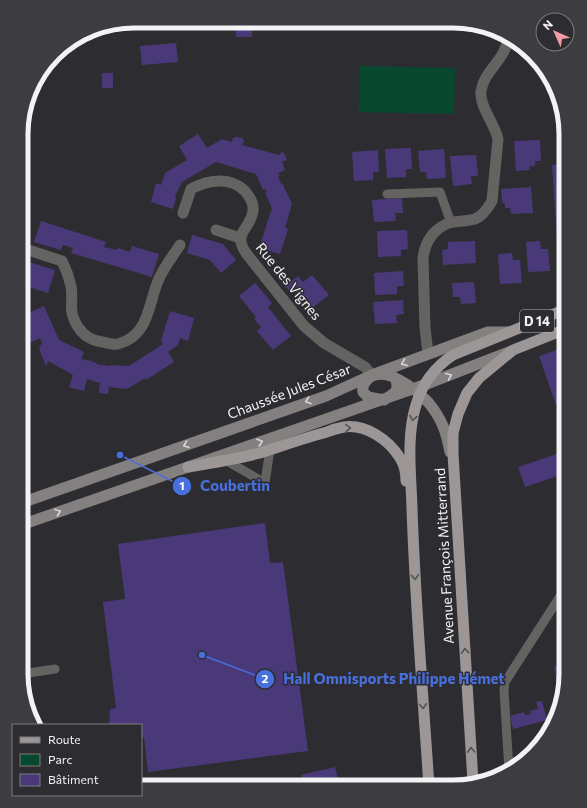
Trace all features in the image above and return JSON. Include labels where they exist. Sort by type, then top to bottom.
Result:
[{"type":"main road","name":"Chaussée Jules César","points":[[28,501],[326,396],[372,375],[428,353],[488,332],[508,332],[559,313]]},
{"type":"main road","points":[[413,538],[411,460],[412,428],[419,390],[443,361],[453,355],[508,332]]},
{"type":"main road","name":"D 14","points":[[28,523],[384,400],[419,390],[559,332]]},
{"type":"main road","name":"Avenue François Mitterrand","points":[[473,778],[453,433],[458,414],[467,393],[479,378],[514,350]]},
{"type":"main road","points":[[395,378],[397,384],[396,390],[394,394],[384,400],[368,397],[363,392],[362,387],[364,382],[372,375],[388,374],[419,390],[437,415],[447,432],[458,530]]},
{"type":"main road","points":[[188,467],[227,460],[270,449],[344,427],[359,428],[379,437],[392,447],[401,459],[406,477],[413,538]]},
{"type":"main road","name":"Avenue François Mitterrand","points":[[413,538],[428,780]]},
{"type":"street","points":[[428,353],[425,313],[424,248],[428,239],[441,227],[451,223],[475,219],[487,209],[492,201],[498,139],[484,105],[481,92],[485,80],[500,60],[507,43]]},
{"type":"street","name":"Rue des Vignes","points":[[183,213],[191,189],[203,183],[220,181],[230,182],[240,186],[248,194],[252,202],[253,211],[250,220],[240,238],[241,245],[246,253],[304,326],[324,343],[365,367],[372,375]]},
{"type":"street","points":[[216,230],[240,238]]},
{"type":"street","points":[[28,250],[62,260],[71,288],[70,306],[72,316],[79,328],[86,336],[98,342],[117,345],[133,337],[144,325],[158,280],[180,245]]},
{"type":"lane","points":[[387,194],[440,192],[451,223]]},
{"type":"lane","points":[[227,460],[265,483],[270,449]]},
{"type":"lane","points":[[509,764],[504,690],[505,682],[559,598]]},
{"type":"lane","points":[[28,673],[55,670]]},
{"type":"green space","points":[[360,66],[455,68],[454,114],[359,112]]},
{"type":"building","points":[[235,28],[252,28],[252,37],[236,37]]},
{"type":"building","points":[[176,43],[178,62],[142,65],[140,46]]},
{"type":"building","points":[[102,73],[113,73],[113,88],[102,88]]},
{"type":"building","points":[[198,134],[207,148],[222,139],[232,142],[233,138],[236,137],[242,138],[244,141],[242,145],[279,155],[283,151],[287,160],[282,162],[285,170],[278,173],[280,176],[278,177],[292,204],[285,228],[288,229],[280,254],[259,248],[272,208],[265,193],[267,192],[265,189],[263,190],[256,174],[216,162],[182,182],[175,196],[176,198],[173,209],[151,202],[156,183],[161,185],[165,173],[187,160],[179,146]]},
{"type":"building","points":[[540,140],[541,161],[535,161],[535,166],[529,166],[530,170],[516,171],[514,141]]},
{"type":"building","points":[[411,148],[412,169],[406,169],[406,177],[387,178],[385,149]]},
{"type":"building","points":[[444,149],[446,178],[427,179],[426,172],[420,172],[418,151]]},
{"type":"building","points":[[378,150],[379,172],[373,172],[373,180],[354,181],[352,152]]},
{"type":"building","points":[[476,155],[478,176],[471,176],[472,184],[453,186],[450,156]]},
{"type":"building","points":[[559,164],[559,266],[552,165]]},
{"type":"building","points":[[531,187],[533,213],[511,214],[510,208],[505,208],[505,203],[502,203],[501,189]]},
{"type":"building","points":[[402,198],[403,213],[395,213],[396,221],[374,222],[372,200]]},
{"type":"building","points":[[41,221],[106,242],[104,247],[117,250],[118,248],[130,252],[132,246],[159,254],[152,277],[71,253],[73,248],[63,245],[61,250],[34,242]]},
{"type":"building","points":[[407,230],[408,249],[401,250],[401,256],[378,257],[377,231]]},
{"type":"building","points":[[192,235],[223,244],[236,260],[221,273],[210,260],[187,253]]},
{"type":"building","points":[[475,241],[476,263],[443,265],[442,250],[448,249],[448,242]]},
{"type":"building","points":[[540,241],[541,249],[548,249],[550,271],[528,272],[526,242]]},
{"type":"building","points":[[512,253],[513,260],[520,260],[522,283],[500,284],[498,254]]},
{"type":"building","points":[[28,262],[55,270],[48,293],[28,287]]},
{"type":"building","points":[[403,271],[404,286],[397,286],[397,294],[375,295],[374,273]]},
{"type":"building","points":[[312,275],[329,295],[311,309],[295,289],[291,293],[285,286],[298,276],[303,282]]},
{"type":"building","points":[[474,282],[476,303],[461,304],[460,297],[453,297],[452,283]]},
{"type":"building","points":[[255,283],[272,303],[268,307],[291,336],[273,350],[257,331],[261,327],[254,319],[256,317],[239,296]]},
{"type":"building","points":[[403,300],[404,314],[396,315],[397,323],[375,324],[373,302]]},
{"type":"building","points":[[44,306],[59,340],[84,352],[81,359],[100,365],[110,366],[129,366],[163,344],[161,341],[170,311],[194,318],[188,341],[180,338],[178,345],[168,352],[174,362],[146,380],[145,378],[127,389],[109,387],[108,394],[99,393],[100,383],[87,379],[84,391],[69,387],[73,375],[48,361],[46,366],[39,349],[42,343],[40,338],[28,344],[28,313]]},
{"type":"building","points":[[559,349],[559,404],[556,405],[539,356]]},
{"type":"building","points":[[559,453],[559,475],[525,487],[518,467]]},
{"type":"building","points":[[265,523],[270,563],[283,562],[308,751],[148,772],[144,737],[142,738],[142,724],[109,724],[110,709],[116,708],[103,602],[125,599],[118,544]]},
{"type":"building","points":[[559,666],[558,686],[554,667]]},
{"type":"building","points":[[542,701],[547,720],[513,729],[510,716],[524,712],[525,715],[531,714],[530,711],[538,709],[536,702]]},
{"type":"building","points":[[335,767],[338,780],[302,780],[301,775]]},
{"type":"place","name":"Coubertin","points":[[120,455]]},
{"type":"place","name":"Hall Omnisports Philippe Hémet","points":[[202,655]]}]
